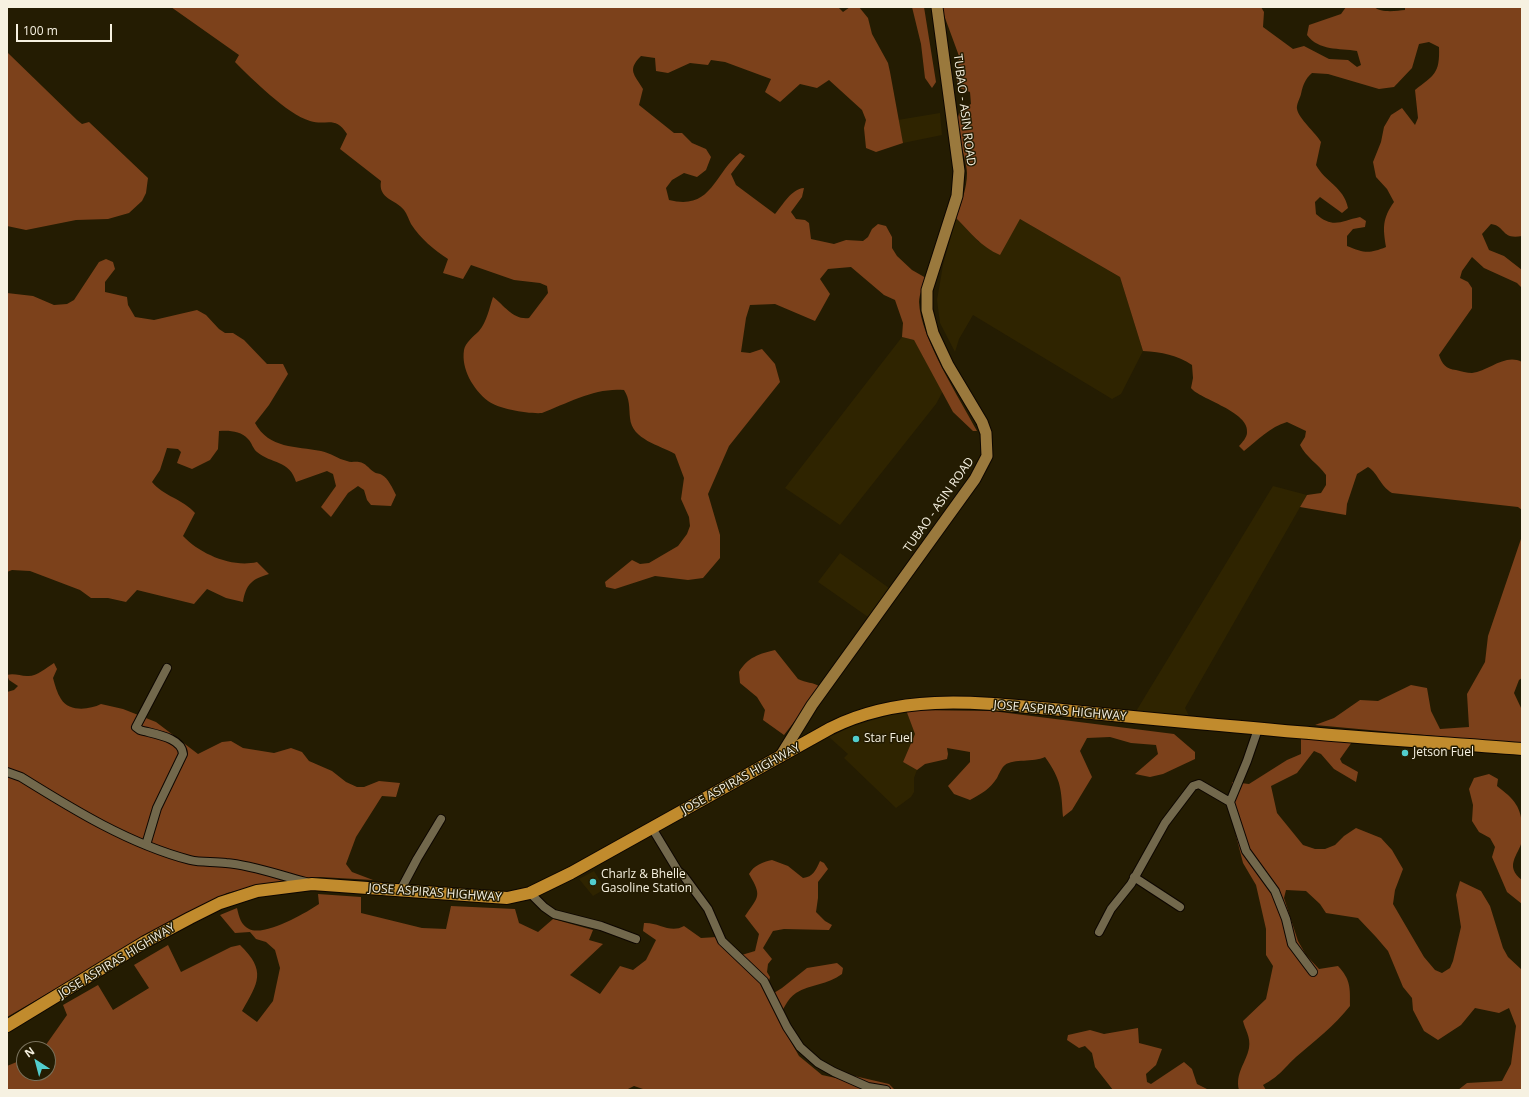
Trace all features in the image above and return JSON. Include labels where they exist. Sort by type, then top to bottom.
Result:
[{"type":"main road","name":"TUBAO - ASIN ROAD","points":[[780,757],[812,705],[975,479],[987,456],[986,433],[982,422],[948,364],[933,333],[927,310],[927,290],[957,196],[959,171],[937,7]]},
{"type":"main road","name":"JOSE ASPIRAS HIGHWAY","points":[[7,1026],[145,942],[220,903],[257,891],[312,884],[507,898],[530,893],[571,873],[831,728],[856,717],[889,707],[924,703],[1008,706],[1258,729],[1522,748]]},
{"type":"street","points":[[146,845],[157,808],[183,754],[180,746],[174,741],[140,730],[136,727],[167,668]]},
{"type":"street","points":[[1258,729],[1230,802],[1246,851],[1275,891],[1286,919],[1292,944],[1313,972]]},
{"type":"street","points":[[7,772],[20,777],[120,834],[146,845],[191,860],[226,863],[312,884]]},
{"type":"street","points":[[1099,932],[1111,909],[1134,877],[1165,823],[1194,785],[1201,785],[1230,802]]},
{"type":"street","points":[[400,891],[417,858],[441,819]]},
{"type":"street","points":[[652,828],[678,871],[704,902],[722,941],[764,981],[787,1027],[800,1048],[818,1063],[834,1072],[868,1087],[886,1090]]},
{"type":"street","points":[[1134,877],[1180,907]]},
{"type":"street","points":[[530,893],[544,908],[554,914],[601,926],[636,939]]},
{"type":"shaded area","points":[[171,7],[838,7],[843,12],[850,7],[859,7],[868,18],[872,34],[888,63],[903,143],[876,152],[866,148],[864,128],[866,120],[862,110],[829,80],[817,88],[800,84],[780,102],[765,92],[771,79],[725,62],[711,60],[708,65],[690,63],[668,73],[656,71],[655,58],[641,56],[634,65],[633,69],[635,76],[643,89],[639,105],[674,133],[682,133],[692,143],[706,149],[711,157],[706,170],[697,177],[684,173],[672,180],[666,188],[669,200],[683,202],[695,200],[704,195],[731,161],[740,153],[745,156],[731,174],[736,185],[775,214],[791,194],[804,188],[802,197],[791,212],[796,219],[805,220],[809,223],[811,239],[834,244],[846,240],[863,241],[878,224],[886,226],[892,237],[892,248],[897,256],[912,270],[926,278],[919,302],[921,316],[926,332],[942,368],[977,431],[973,431],[953,412],[914,340],[902,337],[903,323],[895,300],[884,295],[851,267],[828,269],[820,279],[830,294],[815,321],[775,304],[750,305],[746,318],[741,352],[750,353],[762,349],[775,364],[780,382],[729,446],[708,494],[720,535],[720,558],[703,578],[688,580],[655,576],[615,589],[606,587],[605,582],[632,560],[640,564],[649,563],[678,546],[687,534],[690,526],[689,517],[681,499],[684,478],[675,454],[648,441],[636,432],[630,418],[628,400],[624,390],[593,393],[542,413],[529,413],[514,410],[488,401],[473,385],[466,371],[464,364],[464,350],[466,345],[484,323],[493,297],[514,315],[529,318],[548,293],[547,286],[540,283],[514,280],[471,265],[463,279],[443,273],[448,259],[423,239],[411,224],[404,210],[382,192],[381,181],[340,149],[347,134],[343,128],[335,123],[310,121],[281,104],[235,62],[239,55]]},
{"type":"shaded area","points":[[912,7],[924,7],[936,82],[932,88],[925,78],[921,44]]},
{"type":"shaded area","points":[[941,7],[1261,7],[1264,12],[1263,27],[1293,49],[1304,46],[1329,59],[1348,60],[1357,67],[1361,65],[1357,51],[1330,48],[1317,44],[1307,35],[1309,25],[1341,14],[1346,7],[1374,7],[1389,11],[1405,10],[1405,7],[1522,7],[1522,236],[1510,236],[1496,225],[1491,224],[1482,234],[1489,250],[1504,256],[1522,270],[1522,288],[1517,283],[1484,268],[1472,257],[1462,271],[1460,278],[1468,282],[1472,288],[1472,308],[1439,355],[1447,367],[1470,373],[1478,372],[1503,361],[1516,360],[1522,362],[1522,510],[1518,507],[1392,493],[1384,487],[1375,473],[1368,467],[1357,474],[1347,504],[1346,515],[1300,507],[1307,495],[1321,493],[1326,485],[1326,475],[1305,453],[1300,445],[1305,437],[1306,431],[1287,422],[1270,430],[1244,451],[1239,446],[1247,435],[1246,425],[1233,412],[1204,397],[1191,388],[1193,378],[1192,365],[1169,355],[1143,351],[1120,277],[1020,219],[1000,255],[993,252],[981,243],[956,218],[962,202],[967,179],[965,159],[959,135],[958,120],[960,112],[971,104],[970,92],[957,87],[959,56]],"holes":[[[1429,42],[1439,47],[1437,69],[1427,81],[1415,90],[1418,118],[1415,125],[1402,108],[1391,115],[1384,127],[1381,142],[1373,162],[1376,177],[1387,189],[1394,202],[1387,214],[1384,224],[1386,247],[1375,251],[1366,252],[1347,246],[1347,236],[1353,229],[1365,227],[1366,221],[1360,217],[1332,223],[1322,219],[1316,214],[1315,202],[1320,197],[1342,213],[1348,208],[1343,195],[1324,176],[1316,165],[1321,142],[1298,113],[1297,107],[1305,82],[1312,73],[1328,74],[1379,89],[1394,87],[1412,68],[1419,44]]]},
{"type":"shaded area","points":[[8,53],[77,120],[82,124],[89,122],[148,178],[146,193],[142,201],[129,213],[108,219],[76,220],[26,230],[7,226]]},
{"type":"shaded area","points":[[940,113],[942,135],[903,143],[898,120]]},
{"type":"shaded area","points":[[956,218],[979,242],[1020,219],[1120,277],[1143,351],[1121,394],[1112,399],[973,315],[959,339],[955,352],[940,323],[937,300],[943,265]]},
{"type":"shaded area","points":[[106,259],[113,262],[115,269],[105,282],[105,292],[127,297],[128,305],[135,317],[154,320],[197,310],[206,315],[219,329],[225,333],[233,333],[244,340],[267,364],[283,364],[288,374],[269,405],[255,423],[261,431],[268,438],[284,445],[321,451],[348,462],[363,463],[375,473],[384,476],[390,484],[396,495],[391,506],[371,505],[367,500],[364,490],[358,486],[348,493],[331,517],[321,507],[336,486],[333,474],[327,471],[296,482],[293,475],[285,466],[262,456],[254,449],[242,434],[219,431],[218,449],[210,460],[192,469],[177,463],[181,452],[178,449],[167,448],[160,470],[152,482],[162,491],[185,504],[195,513],[183,536],[190,543],[207,554],[227,561],[237,563],[257,562],[269,574],[254,580],[251,583],[246,591],[243,602],[226,598],[207,589],[194,604],[137,590],[126,602],[108,598],[91,598],[80,590],[30,571],[12,570],[7,572],[7,293],[33,296],[54,305],[67,304],[74,300],[99,262]]},
{"type":"shaded area","points":[[902,337],[914,340],[943,391],[936,404],[840,525],[785,488]]},
{"type":"shaded area","points":[[1273,486],[1307,495],[1185,708],[1190,718],[1135,713]]},
{"type":"shaded area","points":[[1522,536],[1522,678],[1519,680],[1514,693],[1522,710],[1522,744],[1315,725],[1334,718],[1360,700],[1378,701],[1411,685],[1427,688],[1431,711],[1440,729],[1469,727],[1467,694],[1485,662],[1488,636]]},
{"type":"shaded area","points":[[840,553],[889,588],[868,617],[818,582]]},
{"type":"shaded area","points":[[775,650],[798,679],[821,687],[784,735],[763,720],[765,710],[757,697],[740,683],[739,672],[746,663],[754,657]]},
{"type":"shaded area","points":[[54,663],[57,669],[53,678],[56,689],[61,699],[69,706],[80,709],[91,708],[101,704],[123,709],[156,722],[198,754],[222,742],[231,741],[243,748],[274,753],[291,748],[302,752],[309,761],[332,771],[346,782],[357,787],[364,787],[379,781],[400,783],[396,797],[382,796],[356,837],[346,864],[352,872],[373,880],[320,877],[264,884],[227,893],[136,942],[7,1017],[7,692],[14,690],[18,686],[9,680],[7,675],[34,675]]},
{"type":"shaded area","points":[[906,710],[915,734],[903,762],[917,770],[914,778],[914,792],[911,797],[896,808],[844,758],[848,754],[829,737],[853,726]]},
{"type":"shaded area","points":[[906,710],[992,711],[1174,734],[1195,752],[1195,759],[1163,774],[1150,777],[1135,774],[1158,754],[1156,745],[1131,743],[1110,737],[1087,738],[1080,751],[1092,777],[1072,810],[1063,817],[1062,799],[1058,779],[1045,757],[1035,760],[1013,762],[1005,765],[997,778],[988,788],[970,800],[954,794],[948,786],[970,762],[970,752],[947,748],[947,759],[925,764],[917,770],[903,762],[915,734]]},
{"type":"shaded area","points":[[1301,739],[1352,742],[1340,759],[1342,763],[1358,772],[1356,782],[1334,769],[1321,754],[1314,751],[1297,773],[1271,786],[1277,813],[1303,845],[1315,849],[1325,849],[1335,845],[1344,836],[1356,828],[1381,838],[1392,850],[1403,869],[1395,890],[1393,904],[1424,957],[1435,970],[1442,973],[1450,968],[1453,961],[1461,927],[1456,895],[1460,881],[1481,891],[1490,906],[1503,948],[1508,957],[1522,970],[1522,1090],[1458,1090],[1467,1083],[1502,1081],[1511,1064],[1516,1026],[1509,1008],[1499,1013],[1475,1008],[1461,1025],[1438,1040],[1424,1031],[1413,1010],[1412,998],[1403,987],[1388,951],[1358,918],[1326,913],[1320,904],[1306,891],[1286,890],[1284,898],[1298,941],[1306,955],[1319,969],[1338,966],[1342,971],[1349,984],[1350,1006],[1324,1033],[1269,1082],[1263,1085],[1266,1090],[1239,1090],[1238,1078],[1249,1048],[1249,1037],[1243,1021],[1266,999],[1273,966],[1266,955],[1266,929],[1256,885],[1243,863],[1230,812],[1232,782],[1249,784],[1287,760],[1301,754]]},
{"type":"shaded area","points":[[1489,774],[1498,779],[1497,786],[1508,795],[1519,809],[1522,821],[1522,840],[1513,865],[1517,875],[1522,880],[1522,904],[1507,892],[1492,857],[1495,847],[1490,838],[1479,832],[1472,821],[1473,805],[1469,789],[1474,778]]},
{"type":"shaded area","points":[[772,860],[788,866],[803,878],[812,875],[820,861],[824,863],[828,869],[818,882],[816,912],[825,921],[832,925],[829,930],[784,929],[773,931],[763,948],[772,959],[768,964],[767,972],[770,977],[766,993],[769,996],[782,988],[807,968],[837,963],[843,968],[842,974],[837,978],[801,990],[793,995],[778,1019],[799,1056],[822,1075],[845,1080],[850,1075],[889,1084],[895,1090],[646,1090],[634,1086],[626,1090],[7,1090],[7,1066],[16,1062],[16,1081],[56,1081],[56,1041],[49,1041],[67,1015],[63,1005],[98,985],[113,1010],[149,988],[134,965],[168,945],[181,972],[231,947],[240,945],[254,962],[257,970],[256,985],[242,1011],[257,1022],[273,1001],[280,968],[275,950],[266,942],[256,939],[250,932],[235,933],[220,915],[237,908],[242,923],[249,929],[256,931],[285,923],[305,913],[319,904],[318,894],[361,897],[361,913],[422,928],[446,929],[451,906],[515,909],[519,923],[538,932],[553,919],[593,930],[589,940],[603,944],[570,975],[600,994],[620,966],[633,970],[646,960],[656,940],[643,931],[644,923],[674,929],[684,926],[701,938],[717,937],[718,942],[735,957],[755,951],[759,934],[745,916],[756,900],[757,896],[756,887],[749,874],[753,868]]},
{"type":"shaded area","points":[[594,871],[605,889],[593,896],[579,879]]},
{"type":"shaded area","points":[[1138,1028],[1139,1043],[1162,1049],[1156,1065],[1146,1074],[1147,1082],[1151,1084],[1184,1062],[1192,1069],[1197,1084],[1209,1090],[1113,1090],[1095,1067],[1092,1053],[1085,1046],[1079,1048],[1067,1040],[1068,1035],[1090,1030],[1104,1034]]},
{"type":"place","name":"Star Fuel","points":[[856,739]]},
{"type":"place","name":"Jetson Fuel","points":[[1405,753]]},
{"type":"place","name":"Charlz & Bhelle Gasoline Station","points":[[593,882]]}]
